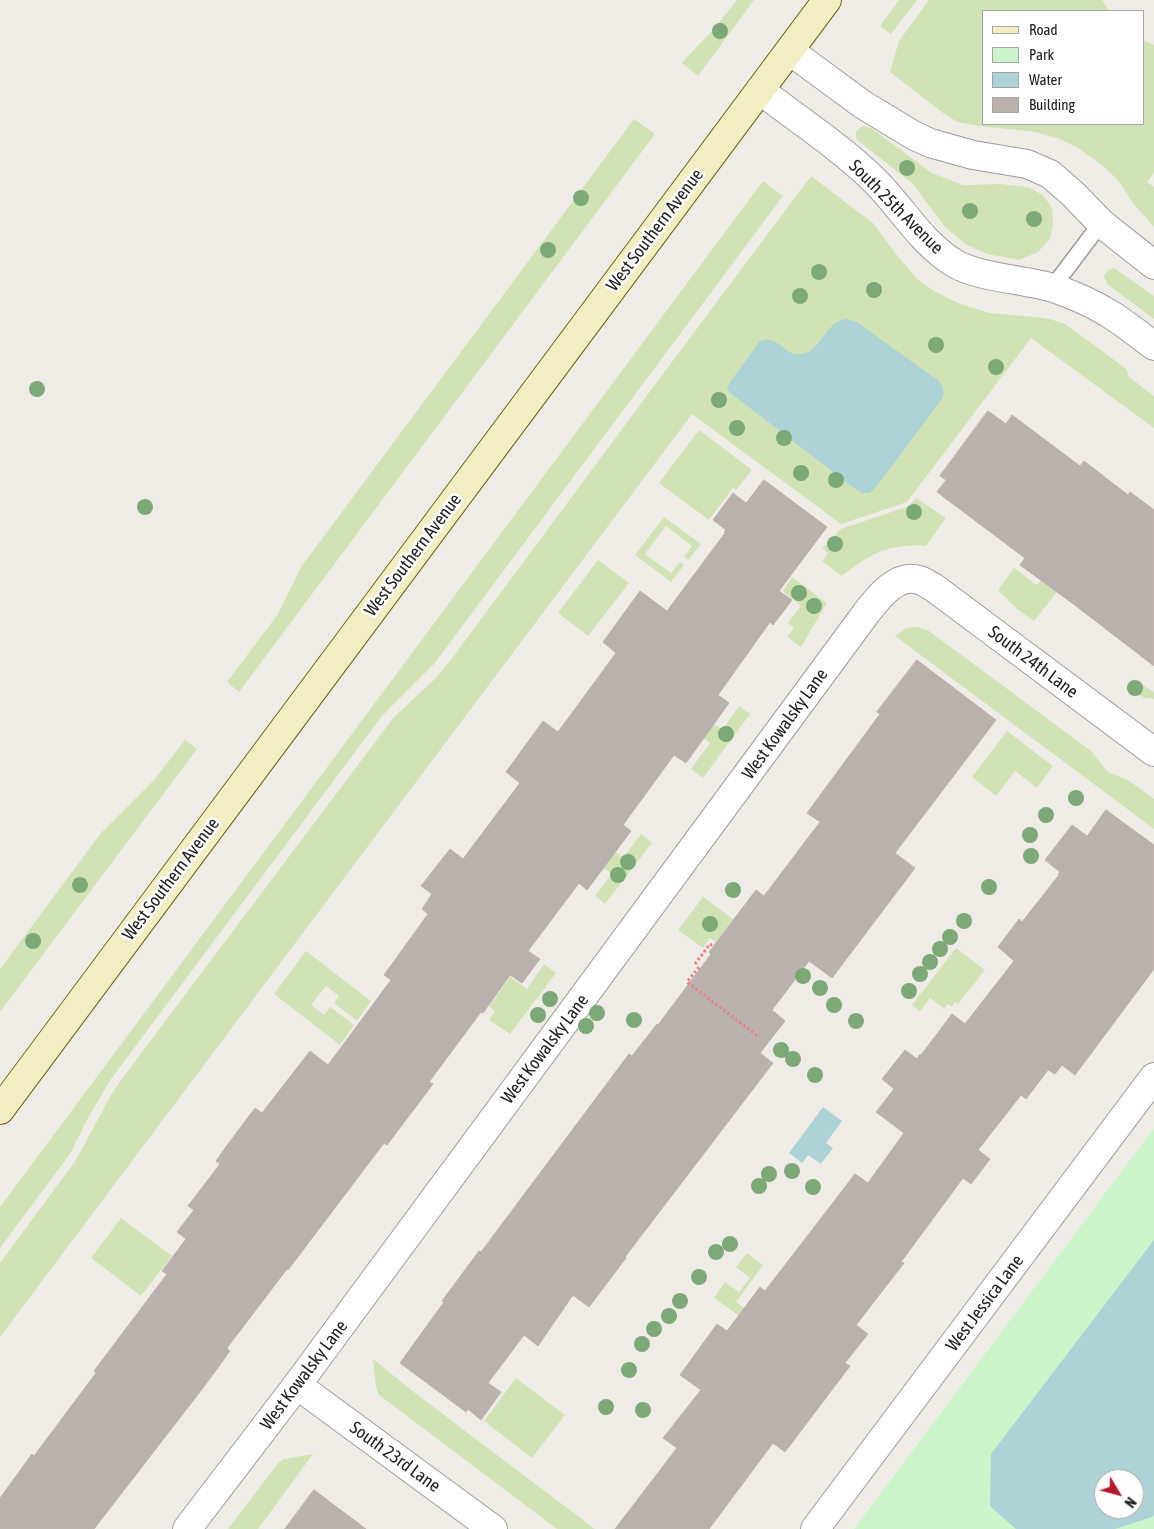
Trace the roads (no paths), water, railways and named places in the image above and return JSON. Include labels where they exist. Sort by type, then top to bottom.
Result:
[{"type":"main road","name":"West Southern Avenue","points":[[0,1110],[827,0]]},
{"type":"street","points":[[790,51],[862,104],[913,135],[930,143],[973,155],[1027,164],[1050,174],[1073,194],[1101,223],[1154,265]]},
{"type":"street","name":"South 25th Avenue","points":[[760,90],[872,177],[891,197],[927,242],[940,254],[956,264],[976,271],[1052,288],[1106,311],[1154,346]]},
{"type":"street","name":"South 24th Lane","points":[[909,578],[922,581],[941,593],[1154,752]]},
{"type":"street","name":"West Kowalsky Lane","points":[[187,1529],[297,1385],[870,607],[888,588],[909,578]]},
{"type":"street","name":"West Jessica Lane","points":[[815,1529],[1154,1077]]},
{"type":"street","name":"South 23rd Lane","points":[[297,1385],[493,1529]]},
{"type":"lane","points":[[1052,288],[1101,223]]},
{"type":"water","points":[[846,319],[857,322],[940,382],[944,392],[942,399],[870,493],[862,493],[854,488],[729,392],[727,388],[760,341],[772,341],[790,352],[802,354],[814,347],[839,321]]},
{"type":"water","points":[[823,1107],[842,1121],[826,1143],[833,1148],[821,1164],[808,1155],[802,1163],[789,1153]]},
{"type":"water","points":[[1154,1240],[1154,1515],[1152,1517],[1115,1529],[1016,1529],[990,1506],[991,1454]]}]
